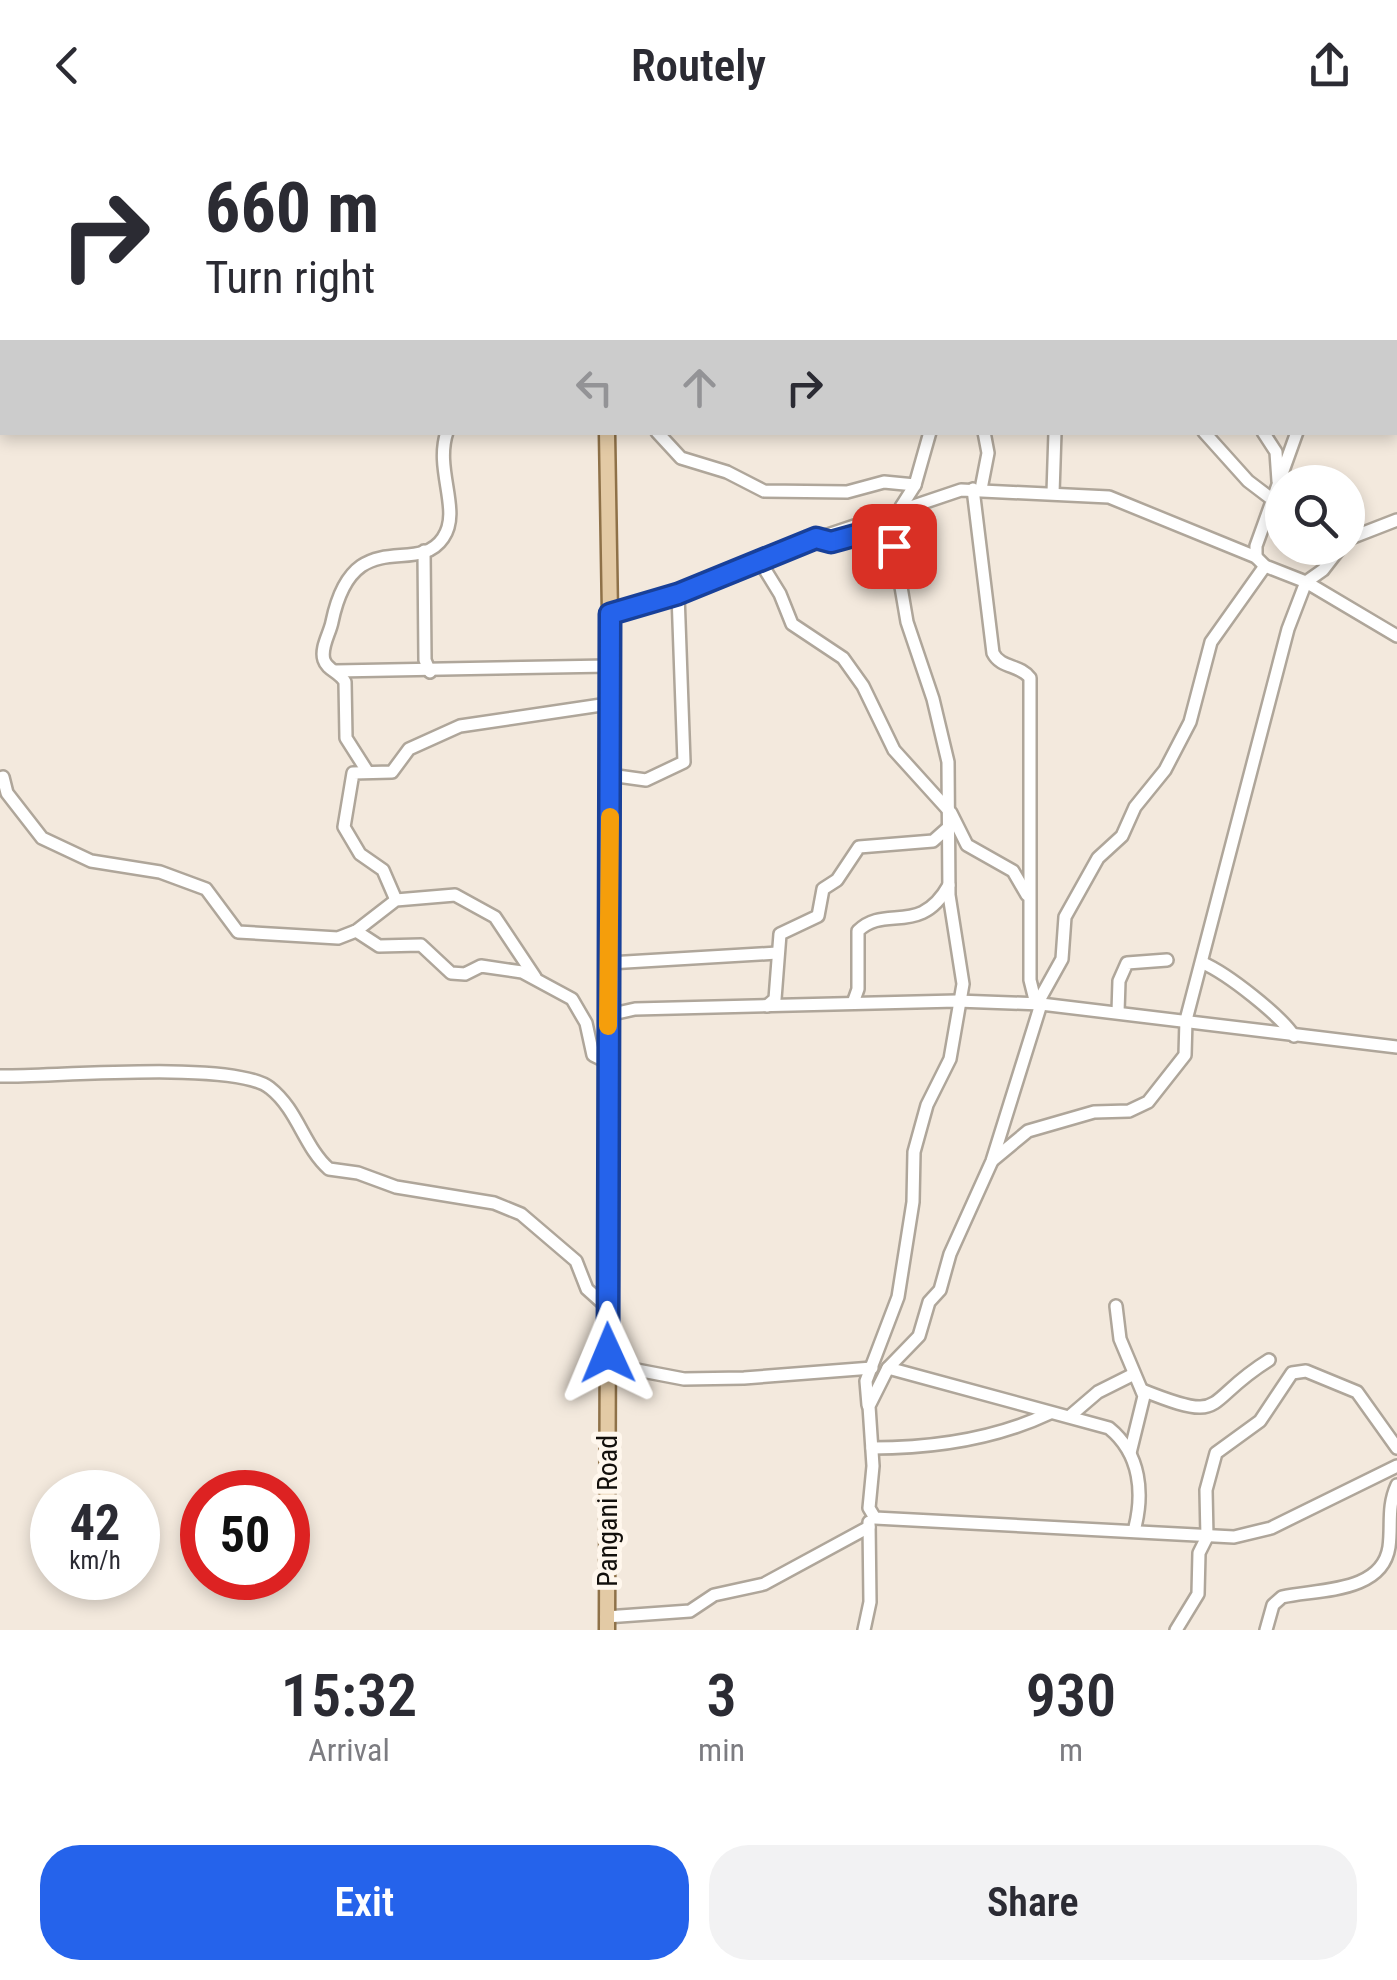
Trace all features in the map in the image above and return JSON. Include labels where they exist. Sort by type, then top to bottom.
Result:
[{"type":"main road","name":"Pangani Road","points":[[607,435],[607,1623]]},
{"type":"street","points":[[367,771],[347,742],[347,695],[323,654],[338,597],[351,574],[379,556],[424,551],[440,542],[450,521],[442,475],[447,435]]},
{"type":"street","points":[[660,435],[682,458],[727,472],[764,491],[847,492],[892,482],[915,485]]},
{"type":"street","points":[[864,1630],[870,1602],[872,1448],[865,1394],[898,1297],[913,1202],[914,1152],[927,1105],[950,1059],[956,1001],[964,971],[948,885],[948,762],[907,622],[894,546],[902,506],[915,485],[929,435]]},
{"type":"street","points":[[985,435],[988,452],[977,489],[992,653],[1000,663],[1022,669],[1030,678],[1030,980],[1038,1004]]},
{"type":"street","points":[[1053,493],[1055,435]]},
{"type":"street","points":[[1207,435],[1265,494]]},
{"type":"street","points":[[1285,465],[1295,435]]},
{"type":"street","points":[[1276,439],[1277,465]]},
{"type":"street","points":[[610,614],[678,594],[902,506],[977,489],[1109,497],[1306,582],[1397,636]]},
{"type":"street","points":[[1365,532],[1397,520]]},
{"type":"street","points":[[816,538],[831,542],[871,531],[894,546]]},
{"type":"street","points":[[869,1406],[888,1368],[918,1336],[992,1161],[1038,1004],[1062,958],[1065,917],[1098,858],[1122,836],[1135,807],[1165,770],[1190,722],[1211,642],[1261,561],[1265,541]]},
{"type":"street","points":[[424,551],[425,660],[430,672]]},
{"type":"street","points":[[758,560],[780,594],[792,624],[844,658],[863,686],[894,750],[951,819],[971,850],[1012,871],[1028,898]]},
{"type":"street","points":[[992,1161],[1028,1131],[1094,1112],[1129,1111],[1148,1102],[1186,1055],[1186,1020],[1288,630],[1306,582],[1327,565]]},
{"type":"street","points":[[610,775],[646,780],[684,762],[678,594]]},
{"type":"street","points":[[336,671],[609,666]]},
{"type":"street","points":[[396,900],[383,870],[360,854],[344,827],[352,773],[367,771],[382,776],[392,772],[409,749],[460,726],[608,704]]},
{"type":"street","points":[[3,777],[7,793],[42,838],[91,861],[152,870],[206,889],[238,932],[325,940],[356,932],[396,900],[455,895],[488,911],[535,977]]},
{"type":"street","points":[[767,1006],[774,999],[780,934],[818,916],[824,889],[837,880],[858,847],[933,842],[951,819]]},
{"type":"street","points":[[853,1004],[858,990],[858,931],[871,922],[921,914],[940,900],[948,885]]},
{"type":"street","points":[[356,932],[379,946],[421,945],[451,974],[464,974],[481,966],[535,977],[575,1003],[595,1060],[609,1063]]},
{"type":"street","points":[[610,963],[777,953]]},
{"type":"street","points":[[1118,1012],[1119,981],[1127,964],[1167,960]]},
{"type":"street","points":[[1203,964],[1224,972],[1271,1016],[1286,1024],[1294,1036]]},
{"type":"street","points":[[608,1015],[635,1009],[956,1001],[1038,1004],[1397,1047]]},
{"type":"street","points":[[0,1076],[197,1073],[258,1081],[292,1111],[330,1169],[358,1173],[396,1188],[494,1203],[521,1214],[540,1235],[576,1261],[587,1289],[607,1307]]},
{"type":"street","points":[[1116,1306],[1120,1339],[1131,1356],[1142,1390],[1130,1453]]},
{"type":"street","points":[[1142,1390],[1202,1410],[1214,1407],[1240,1378],[1269,1360]]},
{"type":"street","points":[[607,1375],[637,1370],[684,1379],[744,1378],[872,1368]]},
{"type":"street","points":[[888,1368],[1109,1428],[1130,1453],[1140,1481],[1141,1505],[1134,1531]]},
{"type":"street","points":[[1176,1630],[1195,1602],[1200,1553],[1207,1537],[1206,1490],[1216,1452],[1260,1421],[1276,1392],[1297,1370],[1358,1392],[1397,1448]]},
{"type":"street","points":[[1070,1416],[1098,1392],[1134,1374]]},
{"type":"street","points":[[872,1448],[924,1449],[1003,1434],[1050,1413]]},
{"type":"street","points":[[869,1508],[876,1518],[888,1522],[1247,1536],[1397,1466]]},
{"type":"street","points":[[1266,1630],[1273,1605],[1282,1597],[1353,1586],[1380,1563],[1388,1553],[1388,1511],[1397,1485]]},
{"type":"street","points":[[607,1623],[690,1611],[714,1595],[764,1584],[870,1528]]},
{"type":"slow traffic","points":[[608,1026],[610,817]]},
{"type":"route","points":[[608,1353],[610,614],[678,594],[816,538],[831,542],[871,531],[894,546]]}]
